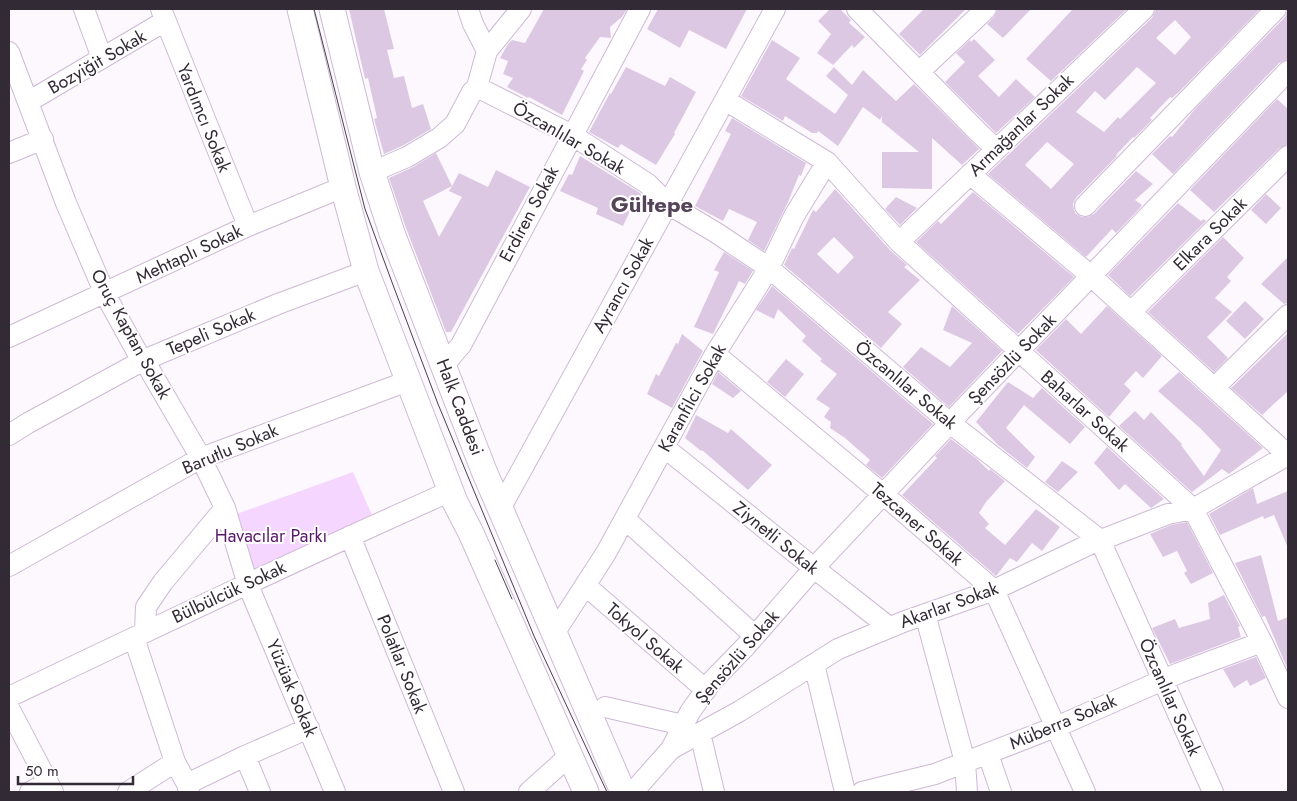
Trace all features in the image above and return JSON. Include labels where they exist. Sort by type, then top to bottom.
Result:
[{"type":"main road","points":[[300,9],[343,187],[366,270],[451,491],[586,792]]},
{"type":"main road","name":"Halk Caddesi","points":[[332,9],[372,172],[392,233],[500,509],[623,792]]},
{"type":"street","points":[[84,9],[102,58]]},
{"type":"street","points":[[468,9],[473,24],[487,50]]},
{"type":"street","points":[[372,172],[407,157],[439,138],[455,124],[472,92],[477,87],[487,50],[521,9]]},
{"type":"street","name":"Erdiren Sokak","points":[[444,365],[461,345],[640,9]]},
{"type":"street","name":"Ayrancı Sokak","points":[[500,509],[775,9]]},
{"type":"street","points":[[857,9],[996,149]]},
{"type":"street","points":[[920,72],[986,9]]},
{"type":"street","name":"Armağanlar Sokak","points":[[899,242],[1144,9]]},
{"type":"street","points":[[1085,206],[1276,9]]},
{"type":"street","name":"Bozyiğit Sokak","points":[[28,102],[102,58],[163,15]]},
{"type":"street","name":"Yardımcı Sokak","points":[[163,15],[248,226]]},
{"type":"street","name":"Oruç Kaptan Sokak","points":[[9,52],[66,202],[105,294],[200,458],[225,508],[248,585]]},
{"type":"street","name":"Şensözlü Sokak","points":[[633,792],[671,749],[692,729],[690,712],[712,681],[755,636],[814,568],[950,423],[1288,71]]},
{"type":"street","name":"Özcanlılar Sokak","points":[[477,87],[572,135],[648,184],[668,204],[715,232],[769,268],[950,423],[1100,540],[1212,792]]},
{"type":"street","name":"Baharlar Sokak","points":[[725,100],[826,162],[899,242],[1193,509],[1262,642],[1288,698]]},
{"type":"street","points":[[9,153],[43,139]]},
{"type":"street","name":"Elkara Sokak","points":[[1131,312],[1288,156]]},
{"type":"street","name":"Karanfilci Sokak","points":[[555,632],[606,553],[715,354],[769,268],[794,216],[826,162]]},
{"type":"street","points":[[970,174],[1092,276],[1288,455]]},
{"type":"street","name":"Mehtaplı Sokak","points":[[9,337],[248,226],[343,187]]},
{"type":"street","name":"Tepeli Sokak","points":[[9,435],[144,360],[278,304],[366,270]]},
{"type":"street","points":[[1215,387],[1288,315]]},
{"type":"street","name":"Tezcaner Sokak","points":[[715,354],[994,590],[1085,792]]},
{"type":"street","name":"Barutlu Sokak","points":[[9,566],[200,458],[408,381]]},
{"type":"street","name":"Ziynetli Sokak","points":[[664,447],[889,628]]},
{"type":"street","name":"Akarlar Sokak","points":[[692,729],[740,711],[838,649],[925,614],[994,590],[1100,540],[1168,514],[1193,509],[1288,455]]},
{"type":"street","name":"Bülbülcük Sokak","points":[[9,697],[270,573],[451,491]]},
{"type":"street","points":[[225,508],[163,582],[146,607],[140,635],[175,762],[188,788],[245,756],[309,728]]},
{"type":"street","points":[[625,519],[755,636]]},
{"type":"street","name":"Polatlar Sokak","points":[[350,536],[454,792]]},
{"type":"street","name":"Yüzüak Sokak","points":[[248,585],[335,792]]},
{"type":"street","name":"Tokyol Sokak","points":[[585,585],[706,690]]},
{"type":"street","points":[[925,614],[965,762],[967,792]]},
{"type":"street","name":"Müberra Sokak","points":[[862,792],[935,774],[1055,727],[1163,680],[1262,642]]},
{"type":"street","points":[[814,664],[845,792]]},
{"type":"street","points":[[605,707],[692,729],[714,792]]},
{"type":"street","points":[[9,708],[51,787],[30,792]]},
{"type":"street","points":[[988,754],[1001,792]]},
{"type":"street","points":[[245,756],[260,792]]},
{"type":"street","points":[[529,792],[569,756]]},
{"type":"street","points":[[128,792],[175,762]]},
{"type":"green space","name":"Havacılar Parkı","points":[[353,472],[376,524],[248,585],[228,517]]},
{"type":"building","points":[[349,9],[384,9],[394,49],[387,50],[394,78],[404,76],[412,108],[423,104],[431,129],[384,154],[374,119],[377,118],[368,78],[365,79]]},
{"type":"building","points":[[544,9],[627,9],[622,17],[610,27],[611,38],[600,37],[585,58],[587,60],[581,69],[584,71],[562,115],[507,87],[513,78],[503,74],[508,61],[500,58],[512,40],[525,43]]},
{"type":"building","points":[[658,9],[747,9],[726,49],[689,30],[680,48],[647,29]]},
{"type":"building","points":[[830,9],[840,9],[851,20],[849,23],[865,37],[854,48],[852,45],[833,65],[817,53],[831,34],[818,21]]},
{"type":"building","points":[[924,9],[966,9],[920,55],[899,34]]},
{"type":"building","points":[[998,9],[1031,9],[1003,38],[987,24],[994,17]]},
{"type":"building","points":[[1073,9],[1127,9],[1051,81],[1026,59]]},
{"type":"building","points":[[1156,9],[1260,9],[1179,92],[1172,98],[1170,97],[1150,118],[1152,120],[1133,137],[1076,198],[1073,204],[1076,214],[1088,217],[1094,214],[1136,171],[1153,184],[1135,200],[1142,205],[1139,209],[1116,233],[1112,229],[1086,257],[988,174],[1152,18]],"holes":[[[1175,20],[1191,37],[1175,55],[1156,38]],[[1137,67],[1156,83],[1120,119],[1118,117],[1104,132],[1076,112],[1095,91],[1105,100]],[[1047,142],[1074,164],[1051,189],[1025,165]]]},
{"type":"building","points":[[1288,9],[1288,59],[1279,63],[1173,174],[1152,154],[1170,136],[1172,137],[1196,108],[1285,17]]},
{"type":"building","points":[[974,39],[995,60],[978,76],[999,97],[1016,79],[1035,97],[996,133],[945,82],[965,62],[956,53],[970,40],[971,42]]},
{"type":"building","points":[[772,40],[800,58],[786,79],[835,114],[848,95],[826,76],[834,67],[852,85],[863,70],[896,101],[914,84],[979,149],[962,165],[932,138],[932,189],[882,188],[882,152],[919,152],[882,122],[882,116],[880,120],[863,107],[838,146],[818,131],[817,133],[812,133],[785,116],[783,121],[741,96]]},
{"type":"building","points":[[626,67],[665,86],[670,77],[696,92],[675,134],[656,165],[621,144],[618,148],[589,132]]},
{"type":"building","points":[[1277,99],[1288,109],[1288,144],[1280,148],[1214,212],[1190,190]]},
{"type":"building","points":[[732,118],[806,163],[764,251],[748,240],[757,222],[729,209],[723,221],[695,206],[731,134],[725,131]]},
{"type":"building","points":[[436,153],[452,186],[459,173],[488,187],[496,170],[530,187],[451,332],[446,332],[389,178],[413,167]],"holes":[[[452,186],[449,191],[462,197],[439,237],[423,201]]]},
{"type":"building","points":[[580,156],[645,198],[639,211],[632,207],[623,226],[596,214],[598,208],[560,191],[569,174],[572,175]]},
{"type":"building","points":[[835,189],[890,250],[907,265],[904,267],[920,280],[888,312],[902,324],[881,348],[784,265],[813,210],[816,212]],"holes":[[[834,237],[854,257],[838,274],[817,254]]]},
{"type":"building","points":[[973,192],[1074,277],[1018,334],[916,242],[938,221],[941,224]]},
{"type":"building","points":[[1266,194],[1281,208],[1266,224],[1251,210]]},
{"type":"building","points":[[896,197],[917,208],[900,225],[885,209]]},
{"type":"building","points":[[1178,203],[1201,221],[1204,219],[1206,221],[1130,296],[1108,275]]},
{"type":"building","points":[[1223,237],[1244,258],[1227,277],[1231,281],[1215,298],[1232,312],[1207,337],[1228,358],[1214,372],[1148,312]]},
{"type":"building","points":[[724,252],[753,271],[745,284],[739,281],[713,334],[694,327],[719,272],[714,270]]},
{"type":"building","points":[[1288,257],[1288,303],[1284,304],[1261,284]]},
{"type":"building","points":[[772,286],[933,424],[882,478],[866,465],[870,460],[845,438],[830,428],[831,422],[824,417],[830,408],[816,399],[837,374],[820,361],[822,359],[802,341],[806,336],[778,309],[774,319],[756,310]]},
{"type":"building","points":[[1245,301],[1264,319],[1245,339],[1226,321]]},
{"type":"building","points":[[952,306],[1002,351],[949,407],[903,367],[921,347],[950,367],[972,343],[943,330]]},
{"type":"building","points":[[1107,306],[1162,356],[1143,378],[1136,371],[1124,384],[1131,391],[1109,417],[1036,350],[1066,319],[1081,334]]},
{"type":"building","points":[[1288,333],[1288,391],[1262,415],[1231,388]]},
{"type":"building","points":[[682,334],[703,351],[672,408],[647,394],[656,374],[659,376]]},
{"type":"building","points":[[786,359],[804,374],[785,397],[767,382]]},
{"type":"building","points":[[718,372],[741,391],[733,398],[712,384]]},
{"type":"building","points":[[1179,372],[1263,448],[1229,474],[1222,469],[1192,492],[1119,426],[1135,411],[1144,420],[1151,412],[1182,444],[1204,476],[1221,450],[1200,428],[1158,391]]},
{"type":"building","points":[[1008,382],[1033,398],[1042,388],[1085,427],[1070,444],[1024,405],[1006,428],[1035,457],[1027,468],[998,445],[976,422]]},
{"type":"building","points":[[696,415],[728,433],[731,429],[772,465],[748,490],[702,450],[685,438]]},
{"type":"building","points":[[951,439],[989,471],[990,469],[1005,481],[986,502],[979,513],[989,524],[985,528],[1005,545],[1036,509],[1060,527],[1042,551],[1032,543],[1017,562],[1010,558],[996,576],[902,495],[937,458],[935,456]]},
{"type":"building","points":[[1107,447],[1164,499],[1151,508],[1125,484],[1119,490],[1094,463]]},
{"type":"building","points":[[1062,461],[1078,472],[1058,492],[1045,482]]},
{"type":"building","points":[[1253,488],[1257,504],[1288,491],[1288,548],[1274,515],[1264,519],[1263,516],[1220,535],[1209,514]]},
{"type":"building","points":[[1187,522],[1213,573],[1191,584],[1184,573],[1187,571],[1177,551],[1163,557],[1150,534],[1171,525]]},
{"type":"building","points":[[1261,555],[1278,621],[1288,617],[1288,670],[1265,616],[1262,617],[1235,563]]},
{"type":"building","points":[[1224,595],[1240,626],[1238,627],[1241,637],[1170,664],[1152,628],[1175,619],[1179,628],[1210,619],[1208,603]]},
{"type":"building","points":[[1256,657],[1266,678],[1250,686],[1247,680],[1234,688],[1223,669]]},
{"type":"tram line","points":[[314,9],[365,209],[393,285],[438,404],[534,636],[607,792]]},
{"type":"tram line","points":[[495,560],[512,599]]},
{"type":"district","name":"Gültepe","points":[[652,204]]}]
